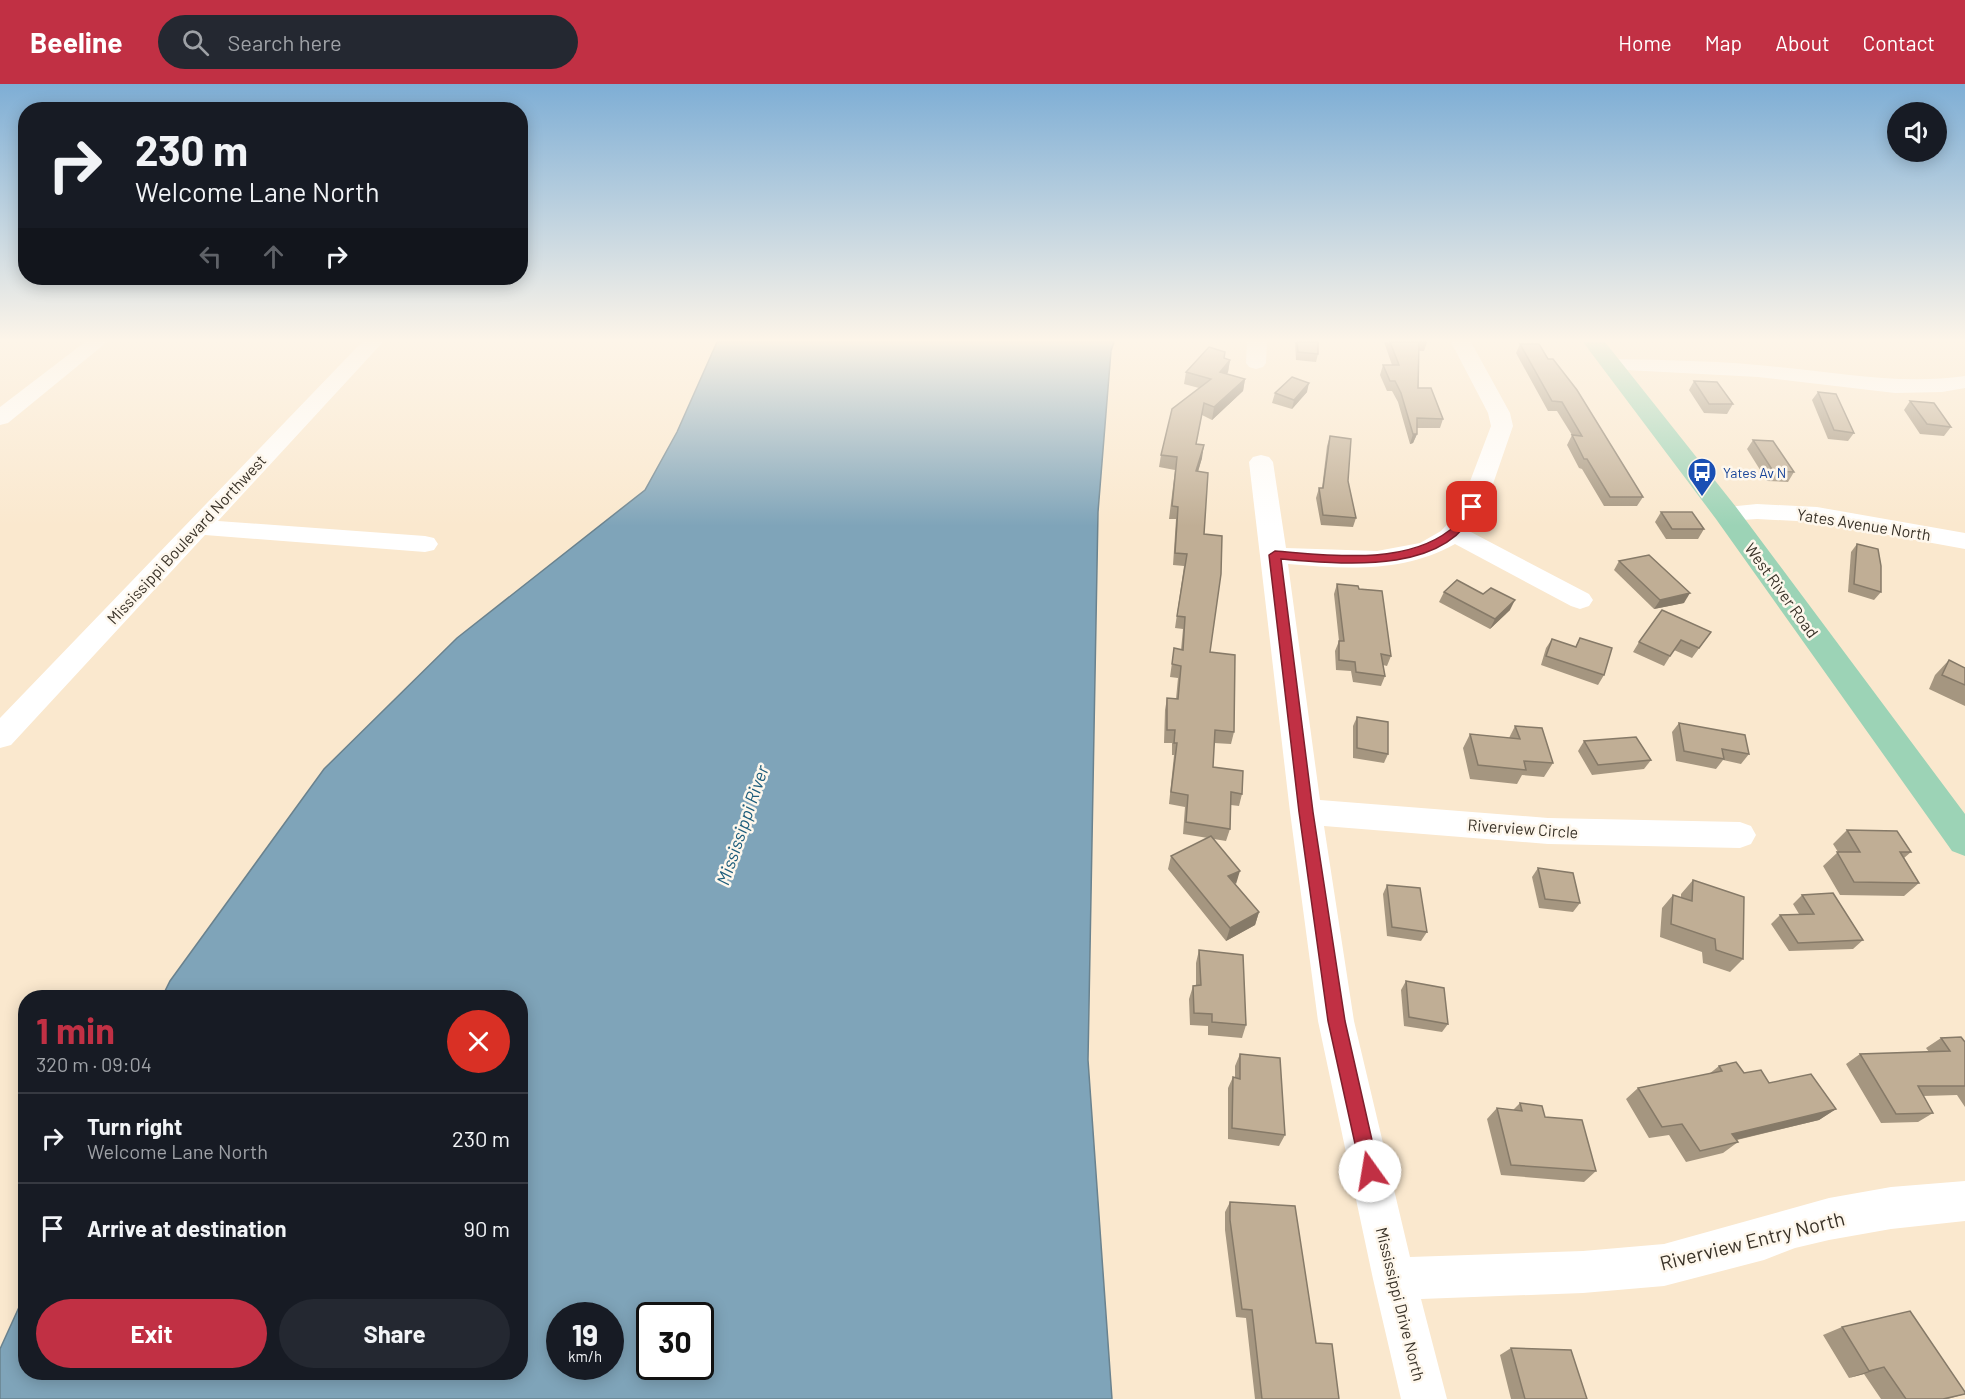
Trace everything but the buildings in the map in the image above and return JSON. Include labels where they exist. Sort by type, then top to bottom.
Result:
[{"type":"main road","name":"West River Road","points":[[1643,403],[1726,513],[1965,841]]},
{"type":"street","points":[[0,418],[19,403]]},
{"type":"street","name":"Mississippi Boulevard Northwest","points":[[0,737],[314,403]]},
{"type":"street","points":[[1275,555],[1336,560],[1400,557],[1427,548],[1453,533],[1469,513],[1502,426],[1494,403]]},
{"type":"street","name":"Mississippi Drive North","points":[[1261,462],[1275,555],[1306,812],[1336,1021],[1394,1279],[1424,1399]]},
{"type":"street","name":"Yates Avenue North","points":[[1726,513],[1779,511],[1816,514],[1965,541]]},
{"type":"street","points":[[197,527],[425,544]]},
{"type":"street","points":[[1453,533],[1580,600]]},
{"type":"street","name":"Riverview Circle","points":[[1306,812],[1548,831],[1740,835]]},
{"type":"street","name":"Riverview Entry North","points":[[1394,1279],[1583,1272],[1664,1265],[1764,1239],[1795,1227],[1829,1219],[1891,1208],[1965,1202]]},
{"type":"water","name":"Mississippi River","points":[[690,403],[1107,403],[1098,512],[1088,1060],[1112,1399],[0,1399],[0,1349],[18,1309],[18,1380],[528,1380],[528,990],[166,990],[324,769],[457,638],[645,490],[677,432]]},
{"type":"place","name":"Yates Av N","points":[[1702,498]]},
{"type":"route","points":[[1370,1171],[1336,1021],[1306,812],[1275,555],[1336,560],[1400,557],[1427,548],[1453,533],[1466,520],[1472,507]]}]
